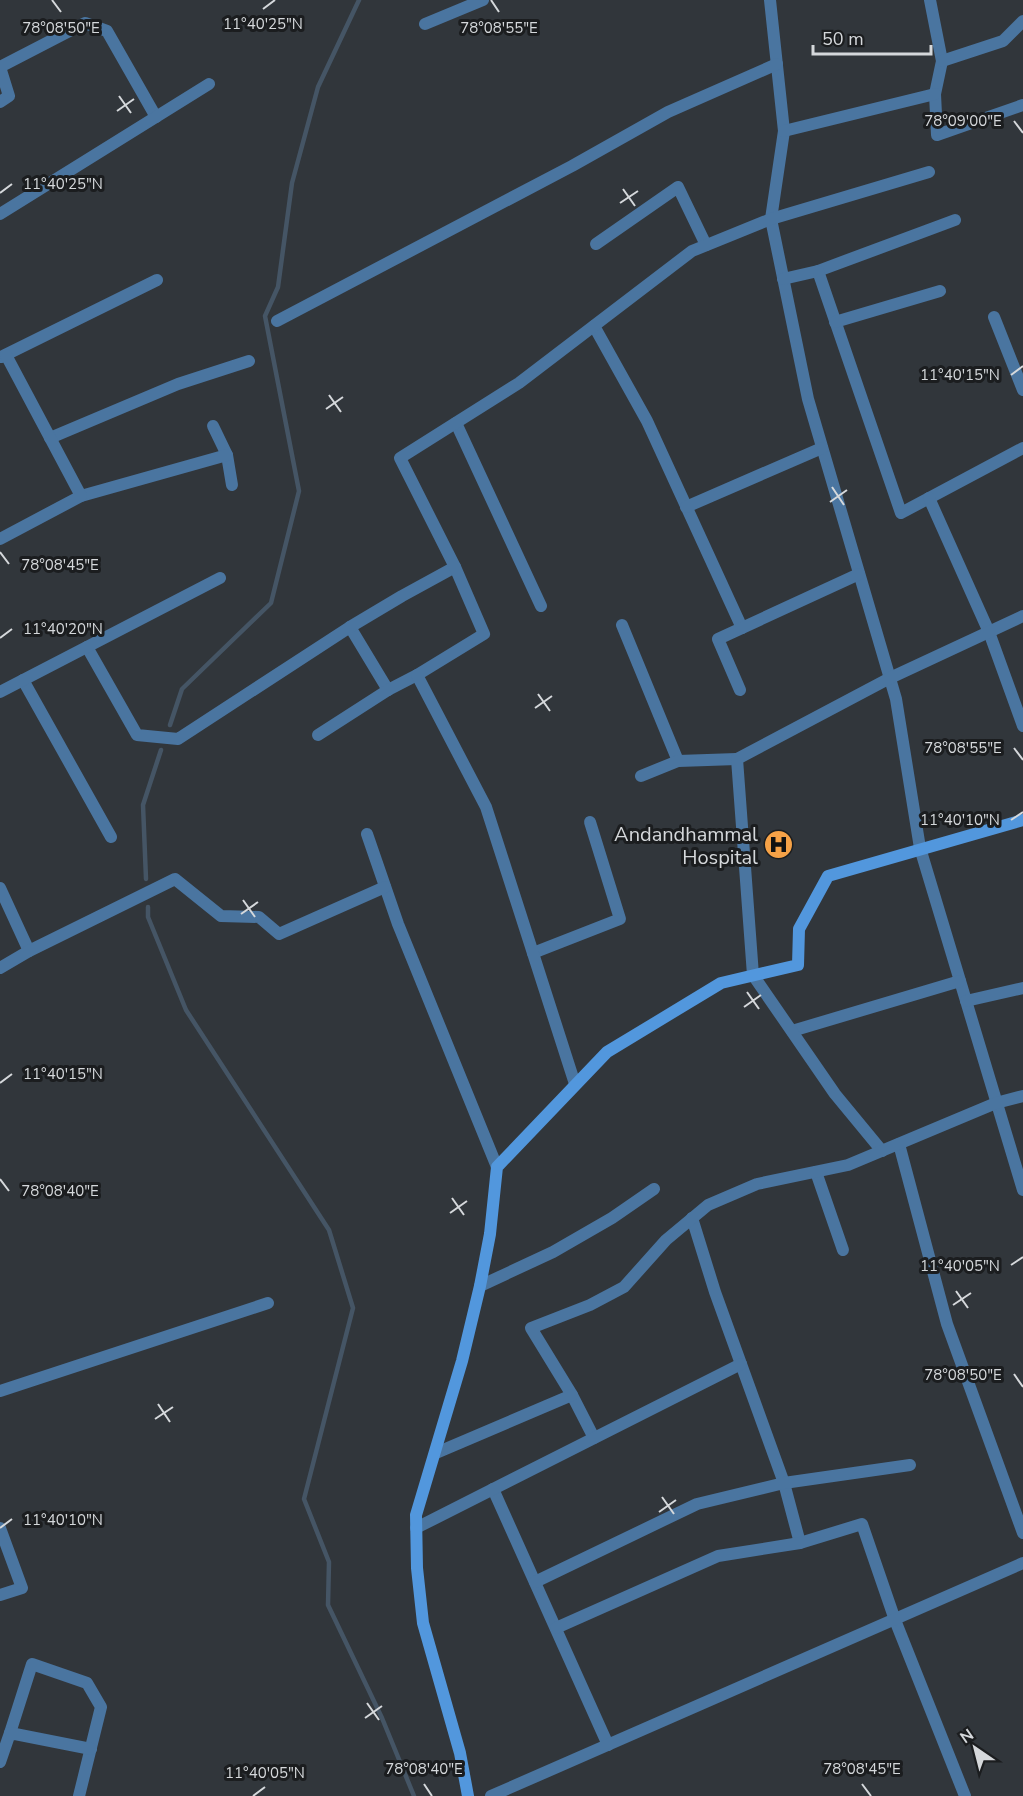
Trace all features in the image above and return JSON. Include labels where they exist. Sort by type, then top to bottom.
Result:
[{"type":"street","points":[[425,24],[483,0]]},
{"type":"street","points":[[770,0],[784,131],[771,219],[808,399],[896,699],[920,848],[1023,1190]]},
{"type":"street","points":[[930,0],[942,61],[935,94],[938,135],[1023,105]]},
{"type":"street","points":[[942,61],[1003,41],[1023,21]]},
{"type":"street","points":[[0,102],[9,96],[0,67],[85,23],[107,31],[156,117]]},
{"type":"street","points":[[277,321],[572,166],[668,112],[777,64]]},
{"type":"street","points":[[0,214],[209,84]]},
{"type":"street","points":[[784,131],[935,94]]},
{"type":"street","points":[[318,735],[388,690],[484,634],[455,567],[400,458],[519,383],[692,251],[771,219],[929,172]]},
{"type":"street","points":[[596,244],[678,187],[706,245]]},
{"type":"street","points":[[783,279],[818,271],[955,220]]},
{"type":"street","points":[[818,271],[901,513],[1023,448]]},
{"type":"street","points":[[81,496],[3,356],[157,280]]},
{"type":"street","points":[[835,322],[940,291]]},
{"type":"street","points":[[994,317],[1023,390]]},
{"type":"street","points":[[594,326],[647,421],[742,628]]},
{"type":"street","points":[[50,438],[178,384],[249,361]]},
{"type":"street","points":[[456,423],[541,606]]},
{"type":"street","points":[[213,426],[227,456],[232,485]]},
{"type":"street","points":[[686,507],[822,448]]},
{"type":"street","points":[[0,539],[81,496],[227,456]]},
{"type":"street","points":[[929,498],[989,632],[1023,726]]},
{"type":"street","points":[[87,647],[137,735],[178,739],[350,627],[455,567]]},
{"type":"street","points":[[740,690],[718,639],[859,574]]},
{"type":"street","points":[[0,692],[220,578]]},
{"type":"street","points":[[641,776],[678,761],[737,759],[890,678],[1023,616]]},
{"type":"street","points":[[622,625],[678,761]]},
{"type":"street","points":[[350,627],[388,690]]},
{"type":"street","points":[[417,675],[486,807],[575,1084]]},
{"type":"street","points":[[23,680],[111,837]]},
{"type":"street","points":[[737,759],[753,975],[835,1094],[882,1151]]},
{"type":"street","points":[[497,1167],[607,1052],[721,983],[798,964],[799,929],[828,876],[1023,820]]},
{"type":"street","points":[[533,952],[620,919],[590,822]]},
{"type":"street","points":[[367,834],[398,924],[497,1167],[490,1234],[480,1286],[462,1361],[416,1515],[417,1568],[423,1623],[460,1753],[468,1796]]},
{"type":"street","points":[[0,968],[29,951],[175,879],[221,916],[259,917],[279,934],[385,887]]},
{"type":"street","points":[[0,888],[29,951]]},
{"type":"street","points":[[792,1031],[960,981]]},
{"type":"street","points":[[966,1001],[1023,988]]},
{"type":"street","points":[[594,1438],[572,1395],[531,1328],[590,1305],[624,1287],[666,1240],[708,1205],[757,1184],[848,1166],[996,1103],[1023,1096]]},
{"type":"street","points":[[899,1144],[946,1324],[1023,1533]]},
{"type":"street","points":[[816,1172],[843,1250]]},
{"type":"street","points":[[480,1286],[553,1252],[612,1218],[654,1189]]},
{"type":"street","points":[[692,1218],[715,1292],[784,1483],[800,1543]]},
{"type":"street","points":[[0,1391],[268,1303]]},
{"type":"street","points":[[416,1528],[741,1364]]},
{"type":"street","points":[[436,1453],[572,1395]]},
{"type":"street","points":[[535,1582],[697,1504],[784,1483],[910,1465]]},
{"type":"street","points":[[493,1489],[608,1745]]},
{"type":"street","points":[[556,1628],[718,1556],[800,1543],[862,1524],[894,1620],[965,1796]]},
{"type":"street","points":[[0,1528],[21,1588],[0,1595]]},
{"type":"street","points":[[491,1796],[1023,1563]]},
{"type":"street","points":[[0,1762],[32,1664],[87,1683],[101,1707],[79,1796]]},
{"type":"street","points":[[10,1732],[91,1749]]},
{"type":"waterway","points":[[170,725],[182,689],[271,603],[299,491],[265,316],[278,287],[292,183],[318,87],[359,0]]},
{"type":"waterway","points":[[146,879],[143,805],[161,750]]},
{"type":"waterway","points":[[148,907],[148,917],[186,1010],[329,1230],[353,1308],[304,1499],[329,1562],[328,1605],[382,1718],[414,1796]]},
{"type":"place","name":"Andandhammal Hospital","points":[[779,845]]}]
